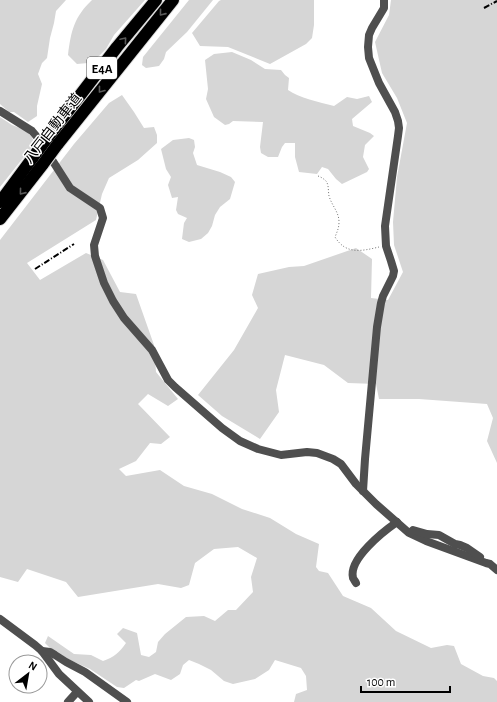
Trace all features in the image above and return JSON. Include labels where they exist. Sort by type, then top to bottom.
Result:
[{"type":"highway","name":"八戸自動車道","points":[[0,202],[117,47],[156,0]]},
{"type":"highway","name":"八戸自動車道","points":[[0,219],[173,0]]},
{"type":"street","points":[[363,490],[365,452],[377,327],[383,296],[394,271],[386,246],[385,226],[399,128],[395,112],[379,83],[369,58],[368,47],[369,35],[384,8],[384,0]]},
{"type":"street","points":[[0,111],[32,131],[70,188],[100,208],[103,218],[94,245],[95,256],[104,283],[124,318],[152,350],[168,380],[222,428],[240,441],[258,449],[281,455],[307,452],[316,453],[333,459],[341,464],[356,484],[376,504],[409,533],[426,541],[490,564],[497,570]]},
{"type":"street","points":[[356,583],[353,578],[353,571],[359,557],[376,538],[397,522]]},
{"type":"street","points":[[0,619],[36,645],[58,674],[89,702]]},
{"type":"street","points":[[42,651],[50,652],[85,672],[127,702]]},
{"type":"street","points":[[68,702],[77,692]]},
{"type":"path","points":[[318,176],[326,181],[332,205],[338,212],[338,231],[335,237],[338,242],[345,248],[355,251],[386,246]]},
{"type":"shaded area","points":[[0,0],[66,0],[56,11],[47,58],[42,63],[38,74],[42,84],[37,106],[37,116],[28,122],[14,112],[9,112],[0,104]]},
{"type":"shaded area","points":[[92,0],[145,0],[114,35],[106,49],[99,56],[88,63],[77,64],[68,55],[70,39],[77,19]]},
{"type":"shaded area","points":[[189,0],[213,0],[187,32],[166,52],[164,59],[159,66],[146,68],[142,65],[143,57]]},
{"type":"shaded area","points":[[221,0],[314,0],[314,25],[312,38],[306,44],[270,64],[228,47],[200,46],[192,33]]},
{"type":"shaded area","points":[[391,0],[497,0],[497,463],[487,441],[493,418],[487,404],[419,399],[379,399],[376,384],[348,383],[324,365],[285,355],[276,390],[279,412],[260,439],[222,416],[198,395],[234,350],[258,308],[252,295],[258,274],[289,267],[304,266],[356,248],[372,259],[371,298],[388,300],[403,272],[394,245],[393,222],[397,177],[407,123],[397,98],[382,73],[375,42],[389,15]]},
{"type":"shaded area","points":[[232,52],[251,60],[265,69],[281,70],[289,78],[288,90],[310,100],[334,106],[347,97],[357,99],[369,96],[372,102],[352,119],[353,126],[374,136],[365,145],[363,157],[369,169],[367,172],[342,184],[328,169],[322,167],[317,174],[299,172],[295,157],[295,143],[285,143],[278,157],[268,157],[261,153],[260,147],[263,122],[233,121],[225,125],[214,117],[206,99],[208,89],[205,60],[214,54]]},
{"type":"shaded area","points":[[122,95],[144,128],[154,127],[157,135],[157,143],[138,160],[109,178],[102,194],[96,220],[27,263],[40,280],[86,253],[103,260],[120,292],[136,294],[154,345],[156,372],[178,399],[168,406],[148,394],[138,404],[170,437],[161,444],[150,443],[136,461],[119,469],[126,476],[160,470],[184,486],[212,494],[242,509],[270,518],[296,534],[319,544],[316,567],[319,571],[328,573],[343,596],[371,608],[396,631],[431,648],[447,645],[454,646],[461,664],[483,676],[494,678],[497,681],[497,702],[294,702],[296,694],[307,690],[306,676],[301,668],[275,660],[269,670],[255,679],[233,684],[224,681],[211,670],[189,660],[183,665],[180,674],[171,680],[155,674],[139,681],[136,680],[124,688],[117,687],[90,669],[52,650],[45,643],[48,636],[74,654],[91,655],[103,661],[116,654],[126,643],[117,634],[123,628],[137,633],[141,655],[149,657],[156,652],[158,642],[165,634],[186,617],[204,616],[215,621],[228,610],[236,610],[253,592],[251,577],[257,558],[238,547],[214,549],[195,563],[189,585],[181,588],[158,584],[78,597],[66,582],[27,569],[18,582],[0,577],[0,240],[74,144],[109,103]]},
{"type":"shaded area","points":[[0,117],[12,125],[25,130],[35,143],[0,187]]},
{"type":"shaded area","points":[[189,138],[194,140],[195,147],[193,153],[197,165],[220,172],[231,177],[235,182],[230,199],[220,207],[208,233],[201,239],[189,242],[182,239],[184,223],[187,218],[178,214],[176,210],[178,197],[172,198],[168,185],[171,177],[166,169],[161,149],[173,140]]},
{"type":"railway","points":[[484,8],[497,1]]},
{"type":"railway","points":[[35,269],[74,244]]}]
